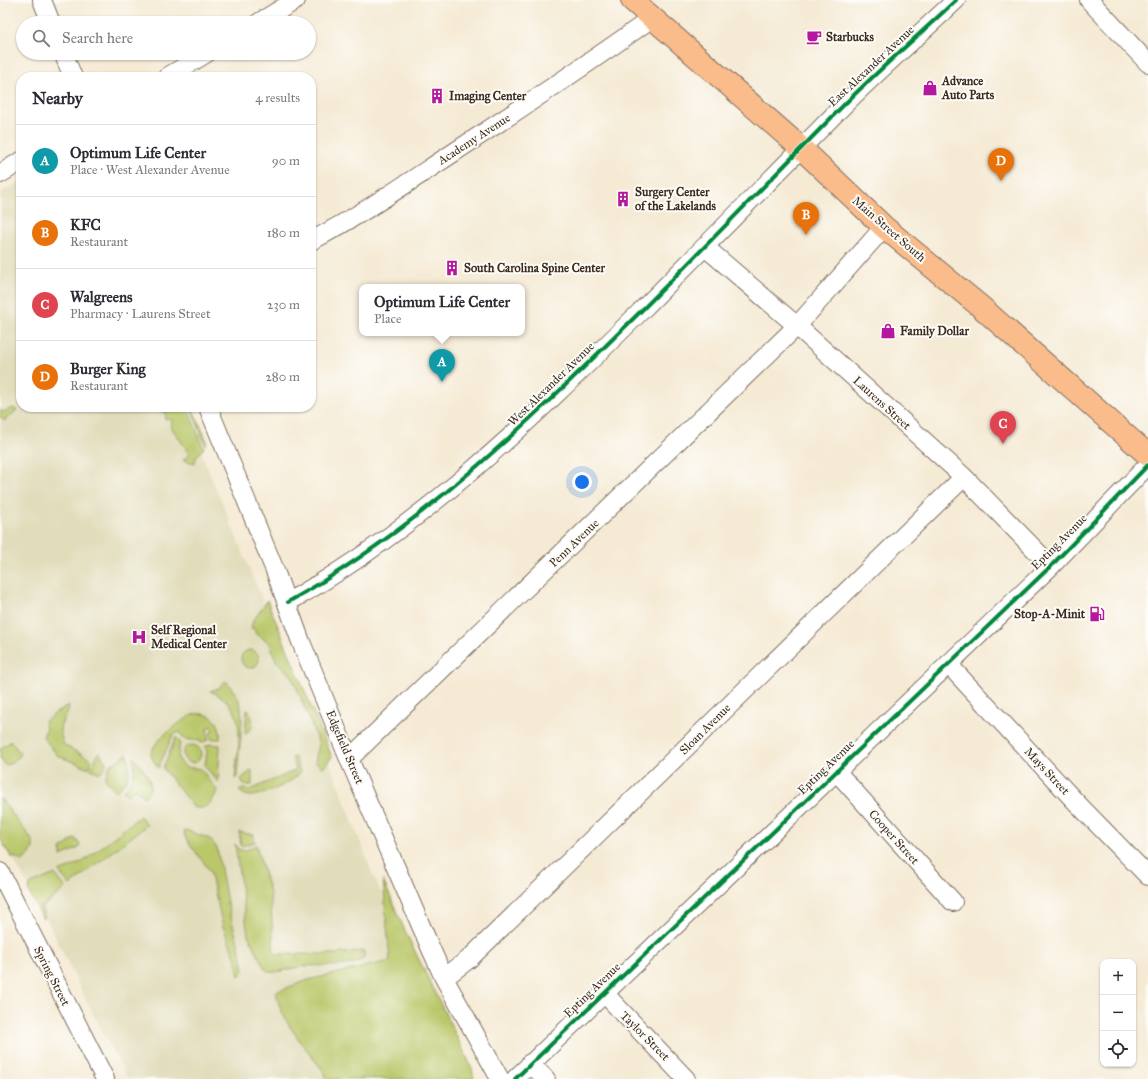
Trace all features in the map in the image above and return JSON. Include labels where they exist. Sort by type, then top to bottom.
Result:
[{"type":"main road","name":"Main Street South","points":[[632,0],[802,149],[884,227],[981,307],[1148,454]]},
{"type":"street","points":[[42,0],[48,16]]},
{"type":"street","points":[[270,16],[296,0]]},
{"type":"street","name":"East Alexander Avenue","points":[[802,149],[832,117],[956,0]]},
{"type":"street","points":[[1089,0],[1148,63]]},
{"type":"street","name":"Academy Avenue","points":[[316,238],[363,211],[560,83],[652,18]]},
{"type":"street","points":[[66,60],[71,72]]},
{"type":"street","points":[[175,72],[195,60]]},
{"type":"street","name":"West Alexander Avenue","points":[[288,602],[360,559],[389,539],[476,468],[544,407],[802,149]]},
{"type":"street","points":[[0,174],[16,165]]},
{"type":"street","name":"Penn Avenue","points":[[349,759],[376,735],[797,326],[884,227]]},
{"type":"street","name":"Laurens Street","points":[[705,247],[797,326],[964,477],[1051,566]]},
{"type":"street","name":"Edgefield Street","points":[[210,412],[288,602],[302,642],[349,759],[444,978],[500,1079]]},
{"type":"street","name":"Epting Avenue","points":[[515,1079],[1051,566],[1148,465]]},
{"type":"street","name":"Sloan Avenue","points":[[444,978],[469,959],[964,477]]},
{"type":"street","name":"Mays Street","points":[[948,664],[1073,799],[1148,876]]},
{"type":"street","name":"Cooper Street","points":[[836,771],[953,902]]},
{"type":"street","name":"Spring Street","points":[[0,872],[105,1079]]},
{"type":"street","name":"Taylor Street","points":[[604,993],[686,1079]]},
{"type":"street","points":[[530,1063],[546,1079]]},
{"type":"shaded area","name":"Self Regional Medical Center","points":[[16,185],[16,412],[184,412],[325,750],[373,875],[423,987],[470,1079],[128,1079],[91,1010],[41,908],[0,836],[0,193]]},
{"type":"green space","points":[[13,408],[16,410],[4,421],[0,417],[0,410],[3,412]]},
{"type":"green space","points":[[166,412],[189,412],[204,448],[196,457],[195,463],[183,460],[190,454],[171,427],[172,420],[165,419]]},
{"type":"green space","points":[[192,412],[194,412],[207,441],[206,445]]},
{"type":"green space","points":[[267,600],[332,757],[324,767],[320,766],[315,761],[319,744],[292,676],[276,661],[270,643],[255,633],[255,629],[251,628],[253,621]]},
{"type":"green space","points":[[250,650],[256,653],[259,659],[256,665],[250,668],[244,665],[241,659],[244,653]]},
{"type":"green space","points":[[224,682],[227,682],[236,694],[241,710],[241,739],[237,777],[235,779],[239,740],[239,728],[236,717],[231,707],[223,698],[210,691],[219,688]]},
{"type":"green space","points":[[69,705],[68,712],[60,730],[64,745],[92,760],[89,768],[58,756],[43,737],[46,729],[44,722]]},
{"type":"green space","points":[[248,709],[251,716],[252,726],[251,729],[245,734],[247,710]]},
{"type":"green space","points":[[194,714],[206,715],[214,719],[219,728],[220,739],[211,739],[210,733],[213,730],[211,726],[207,728],[208,740],[201,743],[200,741],[184,739],[179,732],[173,735],[158,768],[151,756],[152,750],[156,744],[175,726]]},
{"type":"green space","points":[[176,737],[180,742],[178,758],[185,767],[201,769],[217,790],[212,802],[206,807],[193,807],[163,768]]},
{"type":"green space","points":[[11,741],[21,755],[10,764],[5,765],[0,758],[0,749]]},
{"type":"green space","points":[[210,744],[220,745],[218,782],[205,766],[207,750],[205,747]]},
{"type":"green space","points":[[192,745],[198,748],[201,754],[198,760],[192,763],[186,760],[183,754],[186,748]]},
{"type":"green space","points":[[99,752],[106,763],[103,771],[100,773],[91,769]]},
{"type":"green space","points":[[127,754],[129,770],[127,779],[116,791],[105,779],[109,766]]},
{"type":"green space","points":[[133,757],[148,776],[150,782],[151,787],[149,792],[144,797],[136,789],[127,795],[123,791],[132,780],[134,771]]},
{"type":"green space","points":[[295,757],[300,772],[292,780],[278,788],[255,796],[247,796],[239,791],[242,789],[250,790],[296,770],[292,758]]},
{"type":"green space","points":[[252,770],[252,785],[244,785],[241,779]]},
{"type":"green space","points":[[0,798],[33,841],[33,848],[30,853],[21,861],[15,857],[11,857],[0,838]]},
{"type":"green space","points":[[140,816],[147,825],[70,885],[59,872],[84,861]]},
{"type":"green space","points":[[186,830],[210,839],[217,848],[227,902],[242,958],[244,971],[239,976],[236,959],[223,927],[210,871],[186,839],[184,833]]},
{"type":"green space","points":[[239,832],[253,835],[255,842],[241,846]]},
{"type":"green space","points":[[75,838],[80,845],[79,848],[61,856],[61,849]]},
{"type":"green space","points":[[235,844],[239,850],[246,850],[256,845],[270,893],[274,954],[332,954],[364,951],[364,958],[351,964],[336,966],[306,966],[272,972],[265,969],[248,935]]},
{"type":"green space","points":[[55,874],[66,888],[41,908],[45,916],[43,919],[28,890],[31,884]]},
{"type":"green space","points":[[383,880],[406,933],[472,1068],[474,1079],[327,1079],[324,1072],[302,1044],[283,1014],[276,992],[308,980],[390,961]]},
{"type":"cycle path","points":[[288,602],[337,572],[384,540],[474,469],[558,392],[712,240],[846,103],[956,0]]},
{"type":"cycle path","points":[[515,1079],[1051,566],[1148,465]]},
{"type":"place","name":"Starbucks","points":[[814,37]]},
{"type":"place","name":"Advance Auto Parts","points":[[930,88]]},
{"type":"place","name":"Imaging Center","points":[[437,96]]},
{"type":"place","name":"Burger King","points":[[1001,181]]},
{"type":"place","name":"Surgery Center of the Lakelands","points":[[623,199]]},
{"type":"place","name":"KFC","points":[[806,235]]},
{"type":"place","name":"South Carolina Spine Center","points":[[452,268]]},
{"type":"place","name":"Family Dollar","points":[[888,331]]},
{"type":"place","name":"Optimum Life Center","points":[[442,382]]},
{"type":"place","name":"Walgreens","points":[[1003,444]]},
{"type":"place","name":"Stop-A-Minit","points":[[1097,614]]},
{"type":"place","name":"Self Regional Medical Center","points":[[139,637]]}]
